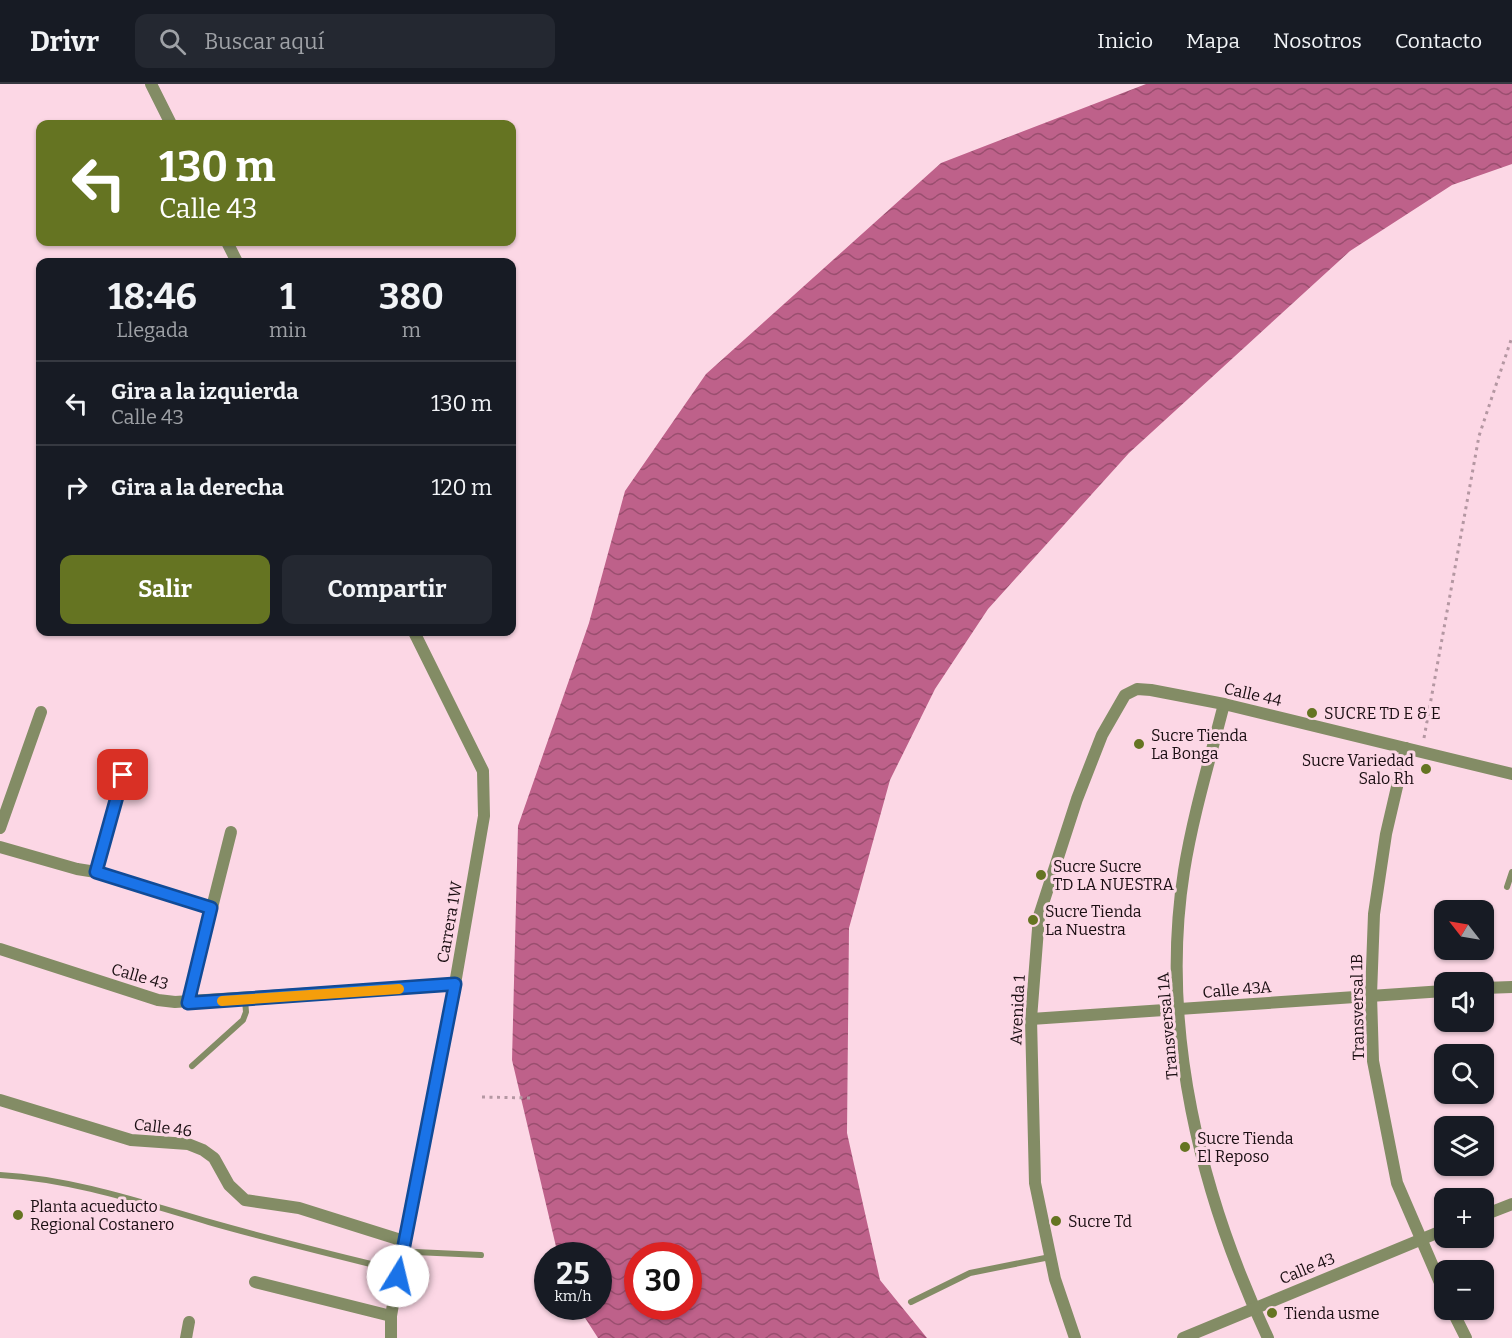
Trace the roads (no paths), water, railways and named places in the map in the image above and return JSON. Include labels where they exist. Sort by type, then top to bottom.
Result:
[{"type":"street","points":[[152,84],[169,120]]},
{"type":"street","name":"Carrera 1W","points":[[391,1338],[391,1316],[404,1241],[455,984],[484,816],[484,779],[477,757],[416,636]]},
{"type":"street","name":"Calle 44","points":[[1125,694],[1137,689],[1151,690],[1224,704],[1512,774]]},
{"type":"street","name":"Avenida 1","points":[[1075,1338],[1055,1279],[1035,1183],[1031,1019],[1039,916],[1077,799],[1107,724],[1125,694]]},
{"type":"street","name":"Transversal 1A","points":[[1224,704],[1184,871],[1178,942],[1179,1011],[1185,1068],[1199,1148],[1254,1307],[1268,1338]]},
{"type":"street","points":[[0,828],[40,712]]},
{"type":"street","name":"Transversal 1B","points":[[1406,748],[1386,834],[1378,891],[1371,995],[1373,1061],[1397,1183],[1434,1270]]},
{"type":"street","points":[[96,872],[123,775]]},
{"type":"street","points":[[188,1003],[231,832]]},
{"type":"street","points":[[0,847],[77,870],[96,872],[211,908]]},
{"type":"street","name":"Calle 43","points":[[0,949],[159,1000],[188,1003],[455,984]]},
{"type":"street","points":[[1494,988],[1512,987]]},
{"type":"street","name":"Calle 43A","points":[[1031,1019],[1179,1011],[1434,992]]},
{"type":"street","name":"Calle 46","points":[[0,1100],[131,1140],[188,1144],[203,1150],[214,1158],[229,1185],[245,1200],[299,1208],[404,1241]]},
{"type":"street","points":[[1494,1211],[1512,1204]]},
{"type":"street","name":"Calle 43","points":[[1183,1338],[1434,1234]]},
{"type":"street","points":[[255,1282],[391,1316]]},
{"type":"street","points":[[1457,1320],[1466,1338]]},
{"type":"street","points":[[186,1338],[189,1322]]},
{"type":"lane","points":[[1507,887],[1512,872]]},
{"type":"lane","points":[[192,1066],[243,1020],[246,1012],[245,1000]]},
{"type":"lane","points":[[0,1175],[36,1177],[82,1186],[399,1274],[415,1252],[481,1255]]},
{"type":"lane","points":[[911,1302],[970,1274],[1050,1257]]},
{"type":"water","points":[[1146,84],[1512,84],[1512,164],[1452,185],[1350,251],[1129,453],[988,609],[935,689],[890,780],[849,928],[847,1133],[880,1280],[927,1338],[598,1338],[586,1320],[612,1320],[612,1242],[555,1242],[512,1060],[518,826],[589,623],[625,491],[706,374],[941,163]]},
{"type":"place","name":"SUCRE TD E & E","points":[[1312,713]]},
{"type":"place","name":"Sucre Tienda La Bonga","points":[[1139,744]]},
{"type":"place","name":"Sucre Variedad Salo Rh","points":[[1426,769]]},
{"type":"place","name":"Sucre Sucre TD LA NUESTRA","points":[[1041,875]]},
{"type":"place","name":"Sucre Tienda La Nuestra","points":[[1033,920]]},
{"type":"place","name":"Sucre Tienda El Reposo","points":[[1185,1147]]},
{"type":"place","name":"Planta acueducto Regional Costanero","points":[[18,1215]]},
{"type":"place","name":"Sucre Td","points":[[1056,1221]]},
{"type":"place","name":"Tienda usme","points":[[1272,1313]]}]
